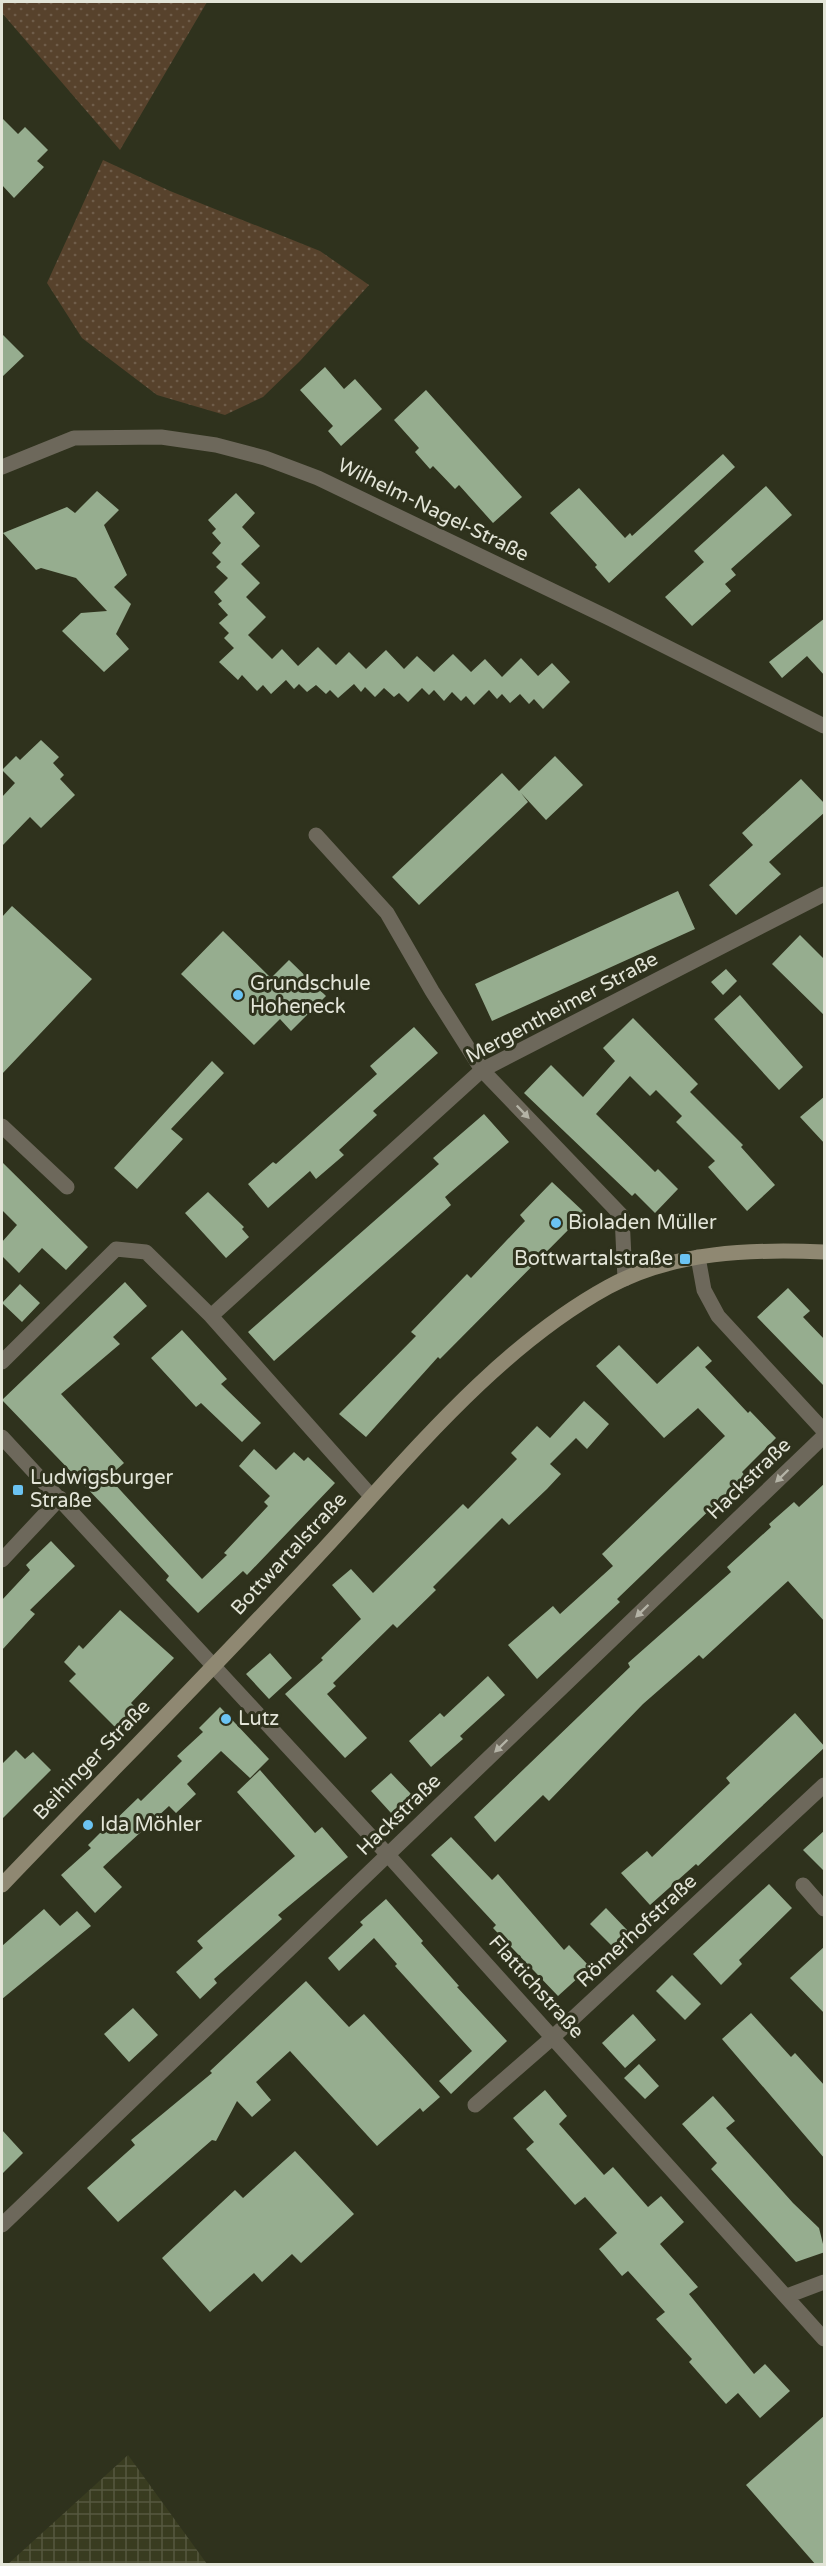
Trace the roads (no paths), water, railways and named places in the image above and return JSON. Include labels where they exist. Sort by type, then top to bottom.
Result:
[{"type":"main road","name":"Bottwartalstraße","points":[[213,1665],[371,1496],[478,1386],[530,1339],[608,1287],[625,1279],[698,1257],[776,1250],[825,1252]]},
{"type":"main road","name":"Beihinger Straße","points":[[2,1885],[213,1665]]},
{"type":"street","name":"Wilhelm-Nagel-Straße","points":[[2,467],[74,438],[161,437],[216,445],[265,458],[318,478],[609,618],[825,726]]},
{"type":"street","points":[[316,835],[387,913],[432,991],[482,1070],[622,1216],[625,1279]]},
{"type":"street","name":"Mergentheimer Straße","points":[[210,1316],[482,1070],[825,894]]},
{"type":"street","points":[[2,1126],[67,1187]]},
{"type":"street","points":[[2,1362],[116,1249],[146,1252],[210,1316],[371,1496]]},
{"type":"street","points":[[698,1257],[704,1290],[718,1316],[825,1431]]},
{"type":"street","name":"Hackstraße","points":[[2,2225],[825,1436]]},
{"type":"street","points":[[2,1437],[213,1665]]},
{"type":"street","points":[[2,1560],[60,1498]]},
{"type":"street","name":"Flattichstraße","points":[[213,1665],[388,1855],[825,2339]]},
{"type":"street","name":"Römerhofstraße","points":[[475,2105],[553,2037],[825,1785]]},
{"type":"street","points":[[803,1886],[825,1909]]},
{"type":"street","points":[[787,2296],[825,2282]]},
{"type":"place","name":"Grundschule Hoheneck","points":[[238,995]]},
{"type":"place","name":"Bioladen Müller","points":[[556,1223]]},
{"type":"place","name":"Bottwartalstraße","points":[[685,1259]]},
{"type":"place","name":"Ludwigsburger Straße","points":[[18,1490]]},
{"type":"place","name":"Lutz","points":[[226,1719]]},
{"type":"place","name":"Ida Möhler","points":[[88,1825]]}]
